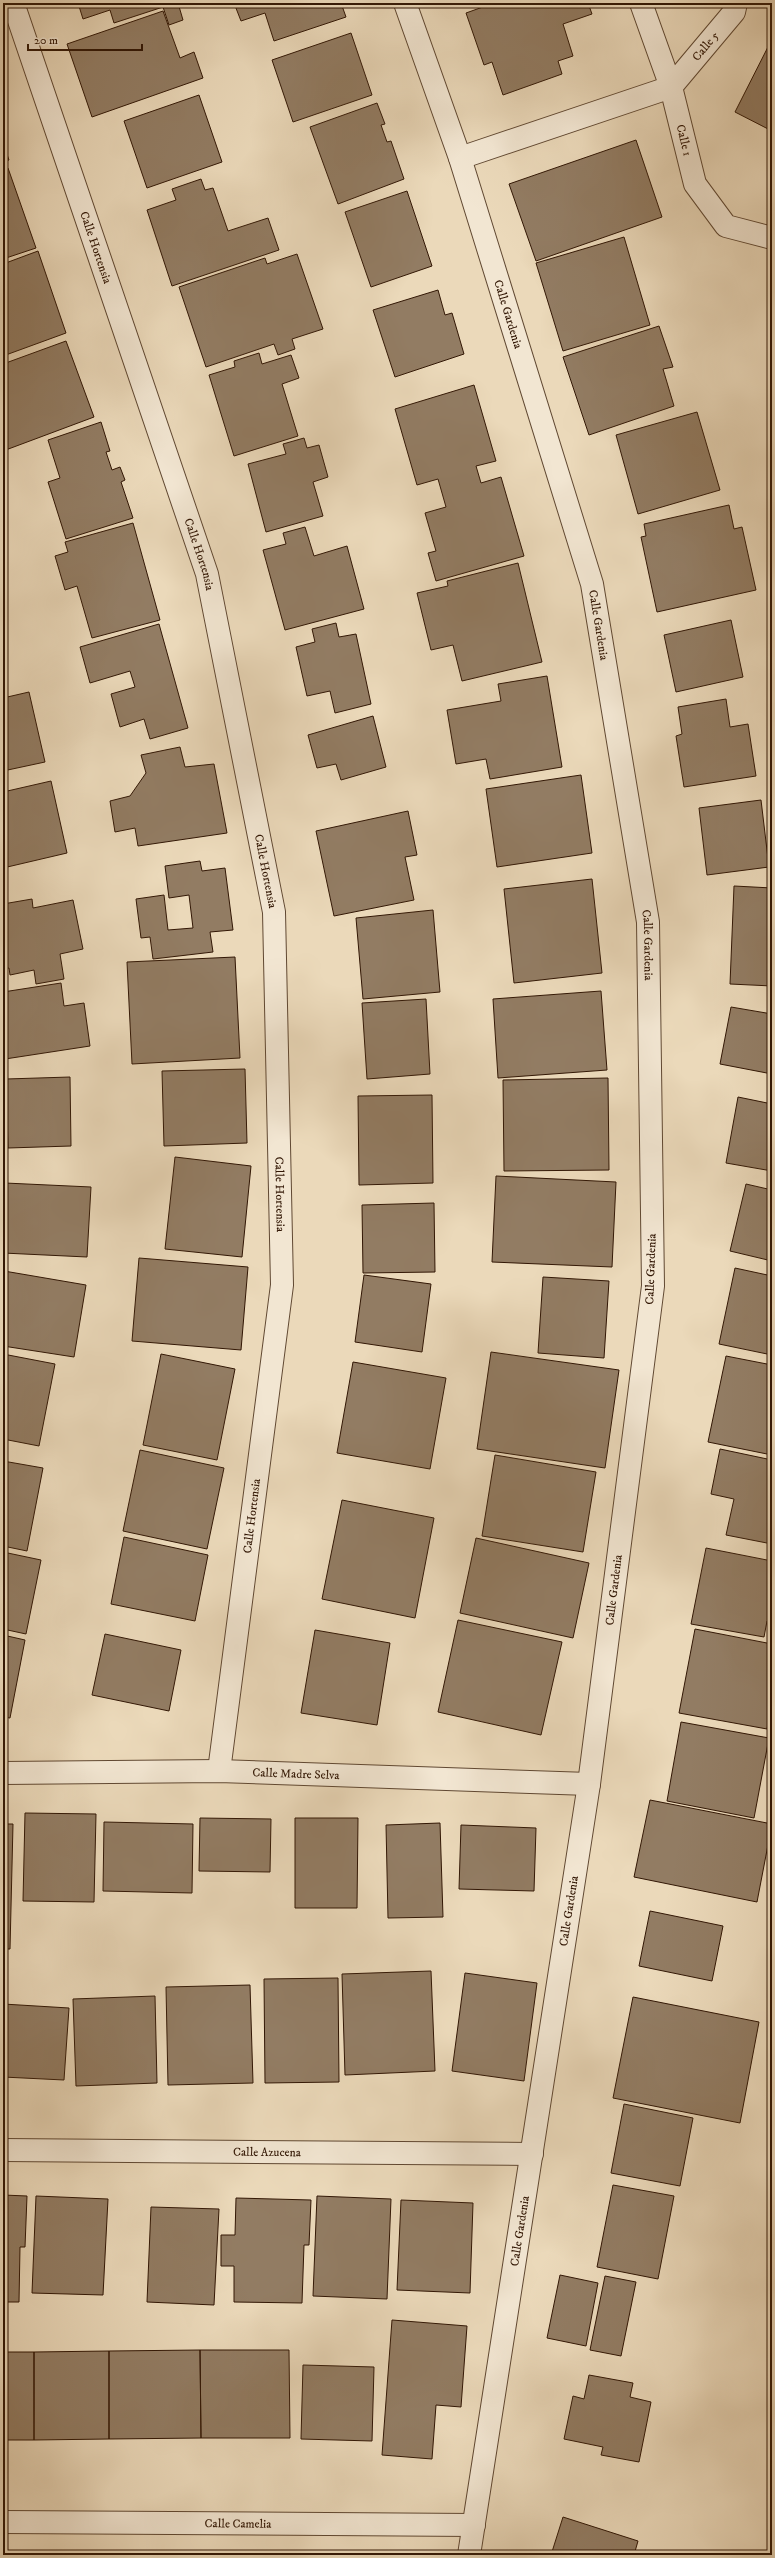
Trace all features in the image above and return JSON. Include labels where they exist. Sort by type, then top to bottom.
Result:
[{"type":"street","name":"Calle Hortensia","points":[[13,3],[208,574],[274,912],[282,1284],[219,1771]]},
{"type":"street","name":"Calle Gardenia","points":[[405,3],[460,158],[592,584],[648,922],[653,1286],[589,1784],[469,2555]]},
{"type":"street","name":"Calle 1","points":[[641,3],[671,88],[695,184],[726,226],[772,238]]},
{"type":"street","name":"Calle 5","points":[[671,88],[734,12],[736,3]]},
{"type":"street","points":[[460,158],[671,88]]},
{"type":"street","name":"Calle Madre Selva","points":[[3,1773],[219,1771],[589,1784]]},
{"type":"street","name":"Calle Azucena","points":[[3,2150],[532,2154]]},
{"type":"street","name":"Calle Camelia","points":[[3,2522],[474,2525]]},
{"type":"building","points":[[78,3],[178,3],[183,20],[169,25],[163,7],[114,23],[110,10],[83,19]]},
{"type":"building","points":[[234,3],[341,3],[346,17],[274,41],[265,13],[241,21]]},
{"type":"building","points":[[494,3],[588,3],[592,14],[563,24],[573,56],[558,61],[562,74],[503,95],[492,62],[484,65],[466,13]]},
{"type":"building","points":[[163,11],[180,58],[194,52],[203,78],[92,117],[67,44]]},
{"type":"building","points":[[351,33],[372,95],[293,122],[272,60]]},
{"type":"building","points":[[772,39],[772,131],[735,112]]},
{"type":"building","points":[[199,95],[222,162],[147,188],[124,121]]},
{"type":"building","points":[[377,103],[385,124],[381,125],[387,142],[391,141],[404,179],[338,204],[310,127]]},
{"type":"building","points":[[636,140],[662,217],[536,261],[509,184]]},
{"type":"building","points":[[3,143],[9,160],[3,162]]},
{"type":"building","points":[[8,168],[36,248],[3,259],[3,169]]},
{"type":"building","points":[[201,179],[205,190],[213,188],[228,231],[268,218],[279,250],[172,286],[147,210],[176,200],[172,189]]},
{"type":"building","points":[[407,191],[432,266],[371,287],[345,212]]},
{"type":"building","points":[[624,237],[650,325],[563,351],[536,263]]},
{"type":"building","points":[[38,251],[66,333],[3,356],[3,264]]},
{"type":"building","points":[[297,254],[323,329],[292,339],[295,349],[278,355],[274,344],[206,367],[179,287],[265,258],[267,264]]},
{"type":"building","points":[[438,290],[445,315],[452,313],[464,354],[395,377],[373,310]]},
{"type":"building","points":[[659,326],[673,367],[663,369],[674,406],[589,435],[563,357]]},
{"type":"building","points":[[66,341],[94,417],[3,451],[3,364]]},
{"type":"building","points":[[259,353],[262,364],[291,355],[299,378],[282,384],[298,436],[234,456],[209,375],[235,367],[234,361]]},
{"type":"building","points":[[474,385],[496,461],[476,466],[481,483],[501,477],[524,556],[436,581],[428,553],[436,551],[425,513],[446,507],[438,479],[417,485],[395,409]]},
{"type":"building","points":[[697,412],[720,490],[638,514],[616,435]]},
{"type":"building","points":[[101,422],[110,451],[106,452],[112,470],[120,467],[125,480],[121,482],[133,518],[66,539],[48,482],[60,478],[48,440]]},
{"type":"building","points":[[304,438],[307,448],[319,445],[328,477],[313,482],[323,516],[266,532],[248,464],[286,454],[283,444]]},
{"type":"building","points":[[729,505],[734,529],[742,527],[756,590],[657,612],[641,537],[646,536],[644,524]]},
{"type":"building","points":[[133,523],[160,620],[92,638],[77,586],[65,590],[55,556],[68,552],[65,542]]},
{"type":"building","points":[[305,527],[314,556],[347,546],[364,609],[285,630],[263,550],[286,544],[283,533]]},
{"type":"building","points":[[518,563],[542,662],[462,681],[453,645],[431,650],[417,593],[448,586],[447,581]]},
{"type":"building","points":[[731,620],[743,677],[676,692],[664,635]]},
{"type":"building","points":[[336,623],[339,637],[356,634],[371,704],[335,713],[330,691],[307,696],[296,647],[315,642],[312,629]]},
{"type":"building","points":[[159,624],[188,728],[150,739],[144,719],[120,727],[111,694],[135,687],[130,671],[90,683],[80,647]]},
{"type":"building","points":[[547,676],[562,767],[490,779],[486,759],[456,764],[447,710],[501,701],[498,684]]},
{"type":"building","points":[[29,692],[45,762],[3,771],[3,698]]},
{"type":"building","points":[[726,699],[730,727],[748,724],[756,776],[684,787],[676,736],[682,734],[678,707]]},
{"type":"building","points":[[373,716],[386,767],[341,780],[336,764],[317,768],[308,735]]},
{"type":"building","points":[[180,747],[185,767],[214,764],[227,833],[138,846],[135,828],[115,832],[110,801],[130,796],[146,773],[141,755]]},
{"type":"building","points":[[581,775],[592,853],[497,867],[486,789]]},
{"type":"building","points":[[51,781],[67,853],[3,868],[3,792]]},
{"type":"building","points":[[761,800],[769,867],[707,875],[699,808]]},
{"type":"building","points":[[408,811],[417,855],[405,857],[414,900],[334,916],[316,831]]},
{"type":"building","points":[[200,861],[202,871],[225,868],[233,930],[210,932],[213,952],[153,959],[150,937],[141,938],[136,899],[164,895],[168,930],[193,928],[189,895],[169,898],[165,866]]},
{"type":"building","points":[[592,879],[602,973],[514,983],[504,889]]},
{"type":"building","points":[[734,886],[772,888],[772,986],[730,984]]},
{"type":"building","points":[[32,899],[33,908],[73,900],[83,949],[60,954],[64,979],[36,984],[34,970],[10,975],[9,968],[3,969],[3,904]]},
{"type":"building","points":[[433,910],[440,992],[363,999],[356,918]]},
{"type":"building","points":[[235,957],[240,1058],[132,1064],[127,962]]},
{"type":"building","points":[[61,983],[64,1006],[84,1003],[90,1046],[5,1059],[3,992]]},
{"type":"building","points":[[601,991],[607,1070],[498,1078],[493,999]]},
{"type":"building","points":[[426,999],[430,1074],[367,1079],[362,1003]]},
{"type":"building","points":[[731,1007],[772,1014],[772,1074],[720,1064]]},
{"type":"building","points":[[245,1069],[247,1143],[164,1146],[162,1071]]},
{"type":"building","points":[[70,1077],[71,1146],[8,1148],[6,1079]]},
{"type":"building","points":[[608,1078],[609,1170],[504,1171],[503,1080]]},
{"type":"building","points":[[432,1095],[433,1183],[359,1185],[358,1096]]},
{"type":"building","points":[[738,1097],[772,1104],[772,1171],[726,1163]]},
{"type":"building","points":[[175,1157],[251,1166],[242,1257],[165,1249]]},
{"type":"building","points":[[496,1176],[616,1182],[612,1267],[492,1262]]},
{"type":"building","points":[[5,1183],[91,1187],[87,1257],[3,1253]]},
{"type":"building","points":[[746,1184],[772,1190],[772,1261],[730,1251]]},
{"type":"building","points":[[434,1203],[435,1272],[363,1273],[362,1205]]},
{"type":"building","points":[[139,1258],[248,1267],[241,1350],[132,1341]]},
{"type":"building","points":[[735,1268],[772,1276],[772,1355],[719,1344]]},
{"type":"building","points":[[4,1271],[86,1285],[74,1357],[3,1346]]},
{"type":"building","points":[[364,1275],[431,1284],[422,1352],[355,1342]]},
{"type":"building","points":[[543,1277],[609,1281],[604,1358],[538,1353]]},
{"type":"building","points":[[491,1352],[619,1370],[605,1468],[477,1449]]},
{"type":"building","points":[[3,1354],[55,1364],[39,1446],[3,1439]]},
{"type":"building","points":[[161,1354],[235,1369],[217,1460],[143,1445]]},
{"type":"building","points":[[726,1356],[772,1365],[772,1455],[708,1442]]},
{"type":"building","points":[[353,1362],[446,1378],[430,1469],[337,1453]]},
{"type":"building","points":[[720,1449],[772,1460],[772,1544],[726,1535],[734,1499],[711,1494]]},
{"type":"building","points":[[140,1450],[224,1468],[207,1549],[123,1531]]},
{"type":"building","points":[[495,1455],[596,1472],[583,1552],[482,1536]]},
{"type":"building","points":[[3,1461],[43,1468],[27,1551],[3,1546]]},
{"type":"building","points":[[342,1500],[434,1518],[415,1618],[322,1599]]},
{"type":"building","points":[[124,1537],[208,1555],[195,1621],[111,1604]]},
{"type":"building","points":[[476,1538],[589,1563],[573,1638],[460,1613]]},
{"type":"building","points":[[706,1548],[772,1561],[768,1595],[772,1596],[772,1622],[767,1621],[764,1637],[691,1624]]},
{"type":"building","points":[[3,1552],[41,1560],[26,1634],[3,1629]]},
{"type":"building","points":[[458,1620],[562,1642],[541,1735],[438,1712]]},
{"type":"building","points":[[695,1629],[772,1644],[772,1700],[767,1729],[679,1713]]},
{"type":"building","points":[[315,1630],[390,1643],[377,1725],[301,1713]]},
{"type":"building","points":[[105,1634],[181,1650],[169,1711],[92,1695]]},
{"type":"building","points":[[3,1635],[25,1640],[10,1718],[3,1717]]},
{"type":"building","points":[[681,1722],[769,1738],[754,1818],[667,1801]]},
{"type":"building","points":[[650,1800],[772,1824],[757,1902],[634,1877]]},
{"type":"building","points":[[25,1813],[96,1814],[94,1902],[23,1901]]},
{"type":"building","points":[[200,1818],[271,1819],[270,1872],[199,1871]]},
{"type":"building","points":[[295,1818],[358,1818],[357,1908],[295,1908]]},
{"type":"building","points":[[104,1822],[193,1824],[192,1893],[103,1891]]},
{"type":"building","points":[[440,1823],[443,1917],[388,1918],[386,1825]]},
{"type":"building","points":[[3,1824],[13,1824],[10,1949],[3,1949]]},
{"type":"building","points":[[461,1825],[536,1828],[534,1891],[459,1889]]},
{"type":"building","points":[[650,1911],[723,1926],[712,1981],[639,1966]]},
{"type":"building","points":[[431,1971],[435,2071],[345,2075],[342,1974]]},
{"type":"building","points":[[465,1973],[537,1983],[524,2081],[452,2071]]},
{"type":"building","points":[[338,1978],[339,2082],[265,2083],[264,1979]]},
{"type":"building","points":[[250,1985],[253,2083],[168,2085],[166,1987]]},
{"type":"building","points":[[155,1996],[157,2083],[76,2086],[73,1999]]},
{"type":"building","points":[[633,1997],[759,2022],[740,2123],[613,2098]]},
{"type":"building","points":[[3,2004],[69,2008],[64,2080],[3,2077]]},
{"type":"building","points":[[624,2104],[693,2118],[680,2186],[611,2173]]},
{"type":"building","points":[[613,2185],[674,2196],[658,2279],[597,2267]]},
{"type":"building","points":[[3,2195],[27,2196],[25,2247],[20,2247],[19,2302],[3,2302]]},
{"type":"building","points":[[36,2196],[108,2199],[103,2295],[32,2293]]},
{"type":"building","points":[[317,2196],[391,2199],[387,2299],[313,2296]]},
{"type":"building","points":[[236,2198],[311,2200],[309,2245],[304,2245],[302,2303],[234,2302],[234,2266],[221,2266],[221,2235],[235,2235]]},
{"type":"building","points":[[401,2200],[473,2203],[470,2293],[397,2290]]},
{"type":"building","points":[[151,2207],[219,2209],[214,2305],[147,2302]]},
{"type":"building","points":[[560,2275],[598,2283],[586,2346],[547,2338]]},
{"type":"building","points":[[605,2276],[636,2282],[621,2356],[590,2350]]},
{"type":"building","points":[[392,2320],[467,2326],[461,2407],[436,2405],[432,2459],[382,2455]]},
{"type":"building","points":[[200,2350],[289,2350],[290,2438],[201,2438]]},
{"type":"building","points":[[200,2350],[201,2438],[109,2439],[109,2351]]},
{"type":"building","points":[[109,2351],[109,2439],[34,2440],[34,2352]]},
{"type":"building","points":[[3,2352],[34,2352],[34,2440],[3,2440]]},
{"type":"building","points":[[303,2365],[374,2367],[372,2441],[301,2439]]},
{"type":"building","points":[[589,2375],[633,2383],[630,2397],[651,2402],[639,2462],[601,2455],[603,2447],[564,2439],[573,2396],[584,2399]]},
{"type":"building","points":[[563,2517],[638,2541],[634,2555],[551,2555]]}]
